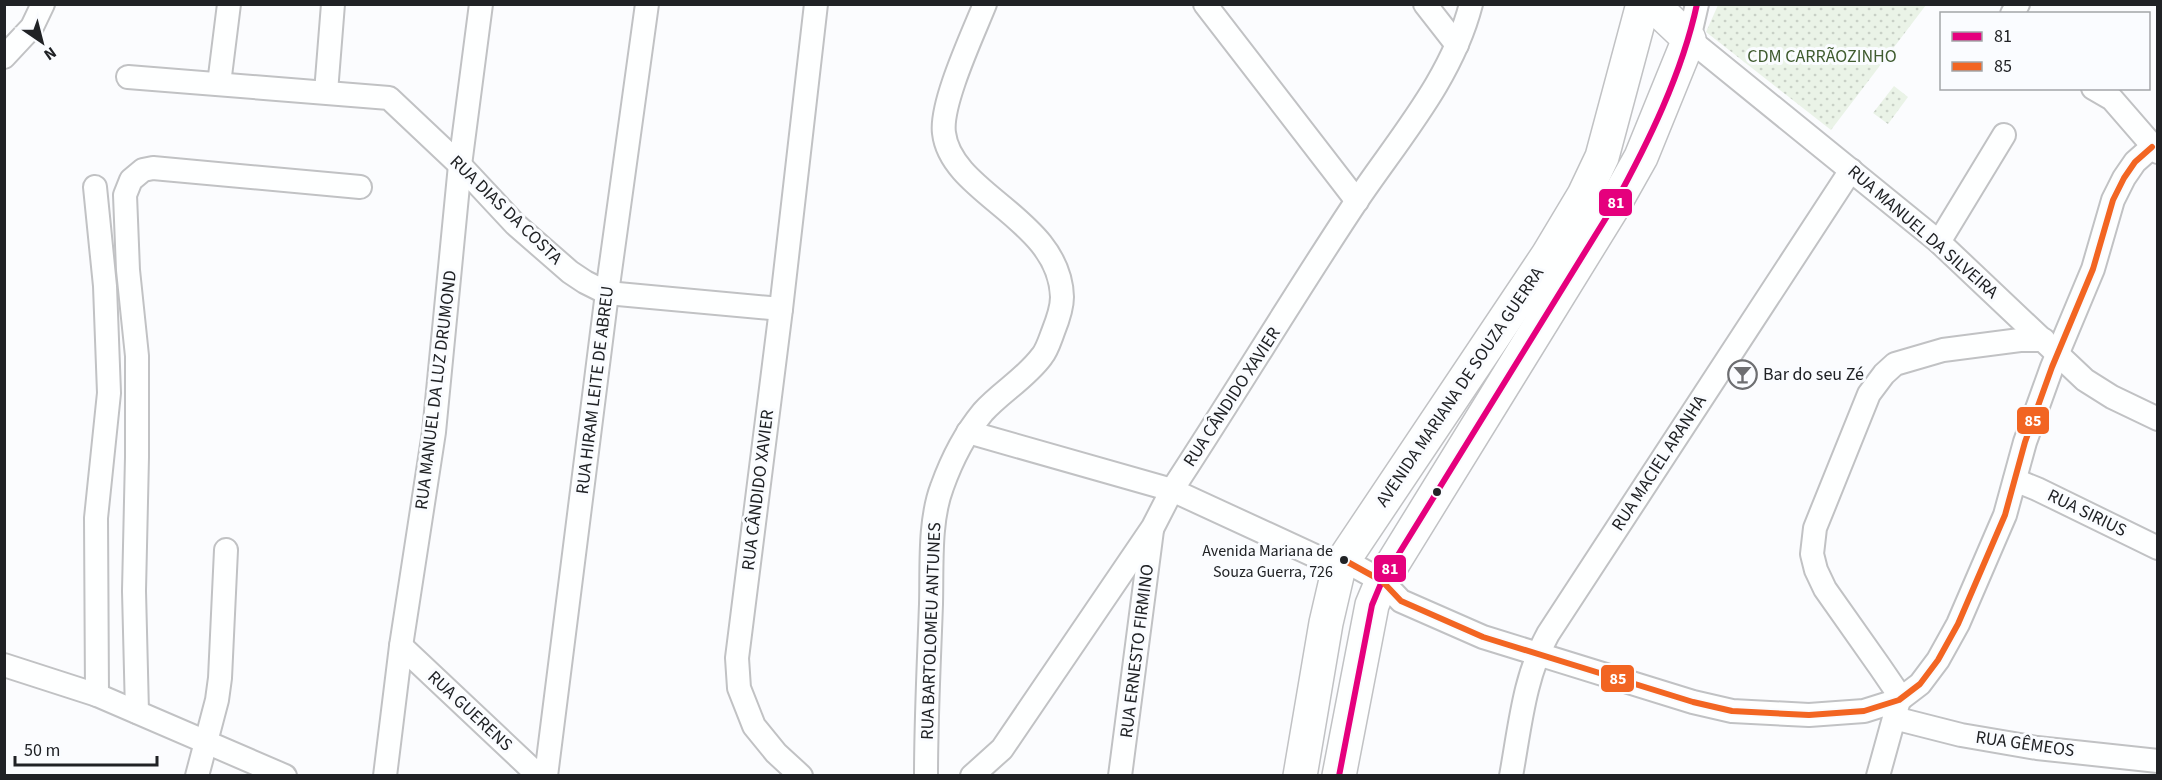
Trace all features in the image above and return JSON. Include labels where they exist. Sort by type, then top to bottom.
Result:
[{"type":"main road","name":"AVENIDA MARIANA DE SOUZA GUERRA","points":[[1300,776],[1330,603],[1342,563],[1548,255],[1584,195],[1602,158],[1643,4]]},
{"type":"main road","points":[[1652,4],[1689,39]]},
{"type":"main road","name":"AVENIDA MARIANA DE SOUZA GUERRA","points":[[1339,776],[1385,596],[1641,157],[1689,39]]},
{"type":"street","points":[[4,57],[32,27],[42,4]]},
{"type":"street","points":[[219,84],[229,4]]},
{"type":"street","points":[[128,77],[326,93],[333,4]]},
{"type":"street","name":"RUA MANUEL DA LUZ DRUMOND","points":[[385,776],[401,646],[434,432],[460,165],[481,4]]},
{"type":"street","name":"RUA HIRAM LEITE DE ABREU","points":[[546,776],[647,4]]},
{"type":"street","name":"RUA CÂNDIDO XAVIER","points":[[801,776],[776,753],[754,726],[739,688],[737,658],[781,309],[816,4]]},
{"type":"street","name":"RUA BARTOLOMEU ANTUNES","points":[[926,776],[933,533],[940,490],[954,454],[968,432],[985,411],[1044,355],[1057,324],[1062,297],[1055,264],[1037,237],[967,174],[950,153],[944,133],[945,111],[985,4]]},
{"type":"street","points":[[1205,4],[1357,201]]},
{"type":"street","points":[[1425,4],[1457,45]]},
{"type":"street","name":"RUA CÂNDIDO XAVIER","points":[[972,776],[1002,749],[1153,527],[1172,490],[1357,201],[1440,79],[1457,45],[1471,4]]},
{"type":"street","name":"AVENIDA MARIANA DE SOUZA GUERRA","points":[[1689,39],[1697,4]]},
{"type":"street","name":"RUA MANUEL DA SILVEIRA","points":[[1689,39],[1939,242],[2085,380],[2112,397],[2157,419]]},
{"type":"street","points":[[968,432],[1172,490],[1342,563],[1385,596],[1483,637],[1693,702],[1732,711],[1809,715],[1896,709],[1920,684],[1938,660],[1958,624],[1999,533],[2016,480],[2051,347],[2093,269],[2113,200],[2124,178],[2135,162],[2155,149],[2107,92]]},
{"type":"street","name":"RUA DIAS DA COSTA","points":[[326,93],[389,98],[460,165],[515,224],[570,272],[608,293],[781,309]]},
{"type":"street","points":[[1939,242],[2004,135]]},
{"type":"street","points":[[137,712],[134,591],[137,356],[128,270],[125,195],[128,187],[131,180],[142,170],[153,168],[360,187]]},
{"type":"street","name":"RUA MACIEL ARANHA","points":[[1511,776],[1529,675],[1537,654],[1851,170]]},
{"type":"street","points":[[95,187],[105,286],[109,393],[96,518],[97,695]]},
{"type":"street","points":[[1878,776],[1896,709],[1895,689],[1825,589],[1816,570],[1812,554],[1815,528],[1869,394],[1895,364],[1943,350],[2020,340],[2051,347]]},
{"type":"street","name":"RUA SIRIUS","points":[[2016,480],[2157,548]]},
{"type":"street","name":"RUA ERNESTO FIRMINO","points":[[1120,776],[1153,527]]},
{"type":"street","points":[[197,776],[217,700],[220,678],[226,550]]},
{"type":"street","points":[[1330,603],[1385,596]]},
{"type":"street","name":"RUA GUERENS","points":[[401,646],[539,776]]},
{"type":"street","points":[[4,665],[97,695],[285,776]]},
{"type":"street","name":"RUA GÊMEOS","points":[[1896,709],[1961,735],[2037,748],[2157,761]]},
{"type":"green space","name":"CDM CARRÃOZINHO","points":[[1718,4],[1926,5],[1831,130],[1706,32]]},
{"type":"green space","points":[[1894,86],[1908,97],[1888,124],[1873,113]]},
{"type":"transit line","name":"81","points":[[1339,776],[1372,605],[1382,581],[1614,205],[1663,107],[1691,30],[1697,4]]},
{"type":"transit line","name":"85","points":[[1344,560],[1382,581],[1401,601],[1483,637],[1693,702],[1732,711],[1809,715],[1864,711],[1899,700],[1920,684],[1938,660],[1958,624],[2005,515],[2025,442],[2052,367],[2093,269],[2113,200],[2135,162],[2152,147]]},
{"type":"place","name":"Bar do seu Zé","points":[[1742,374]]},
{"type":"place","name":"Avenida Mariana de Souza Guerra, 726","points":[[1344,560]]}]
